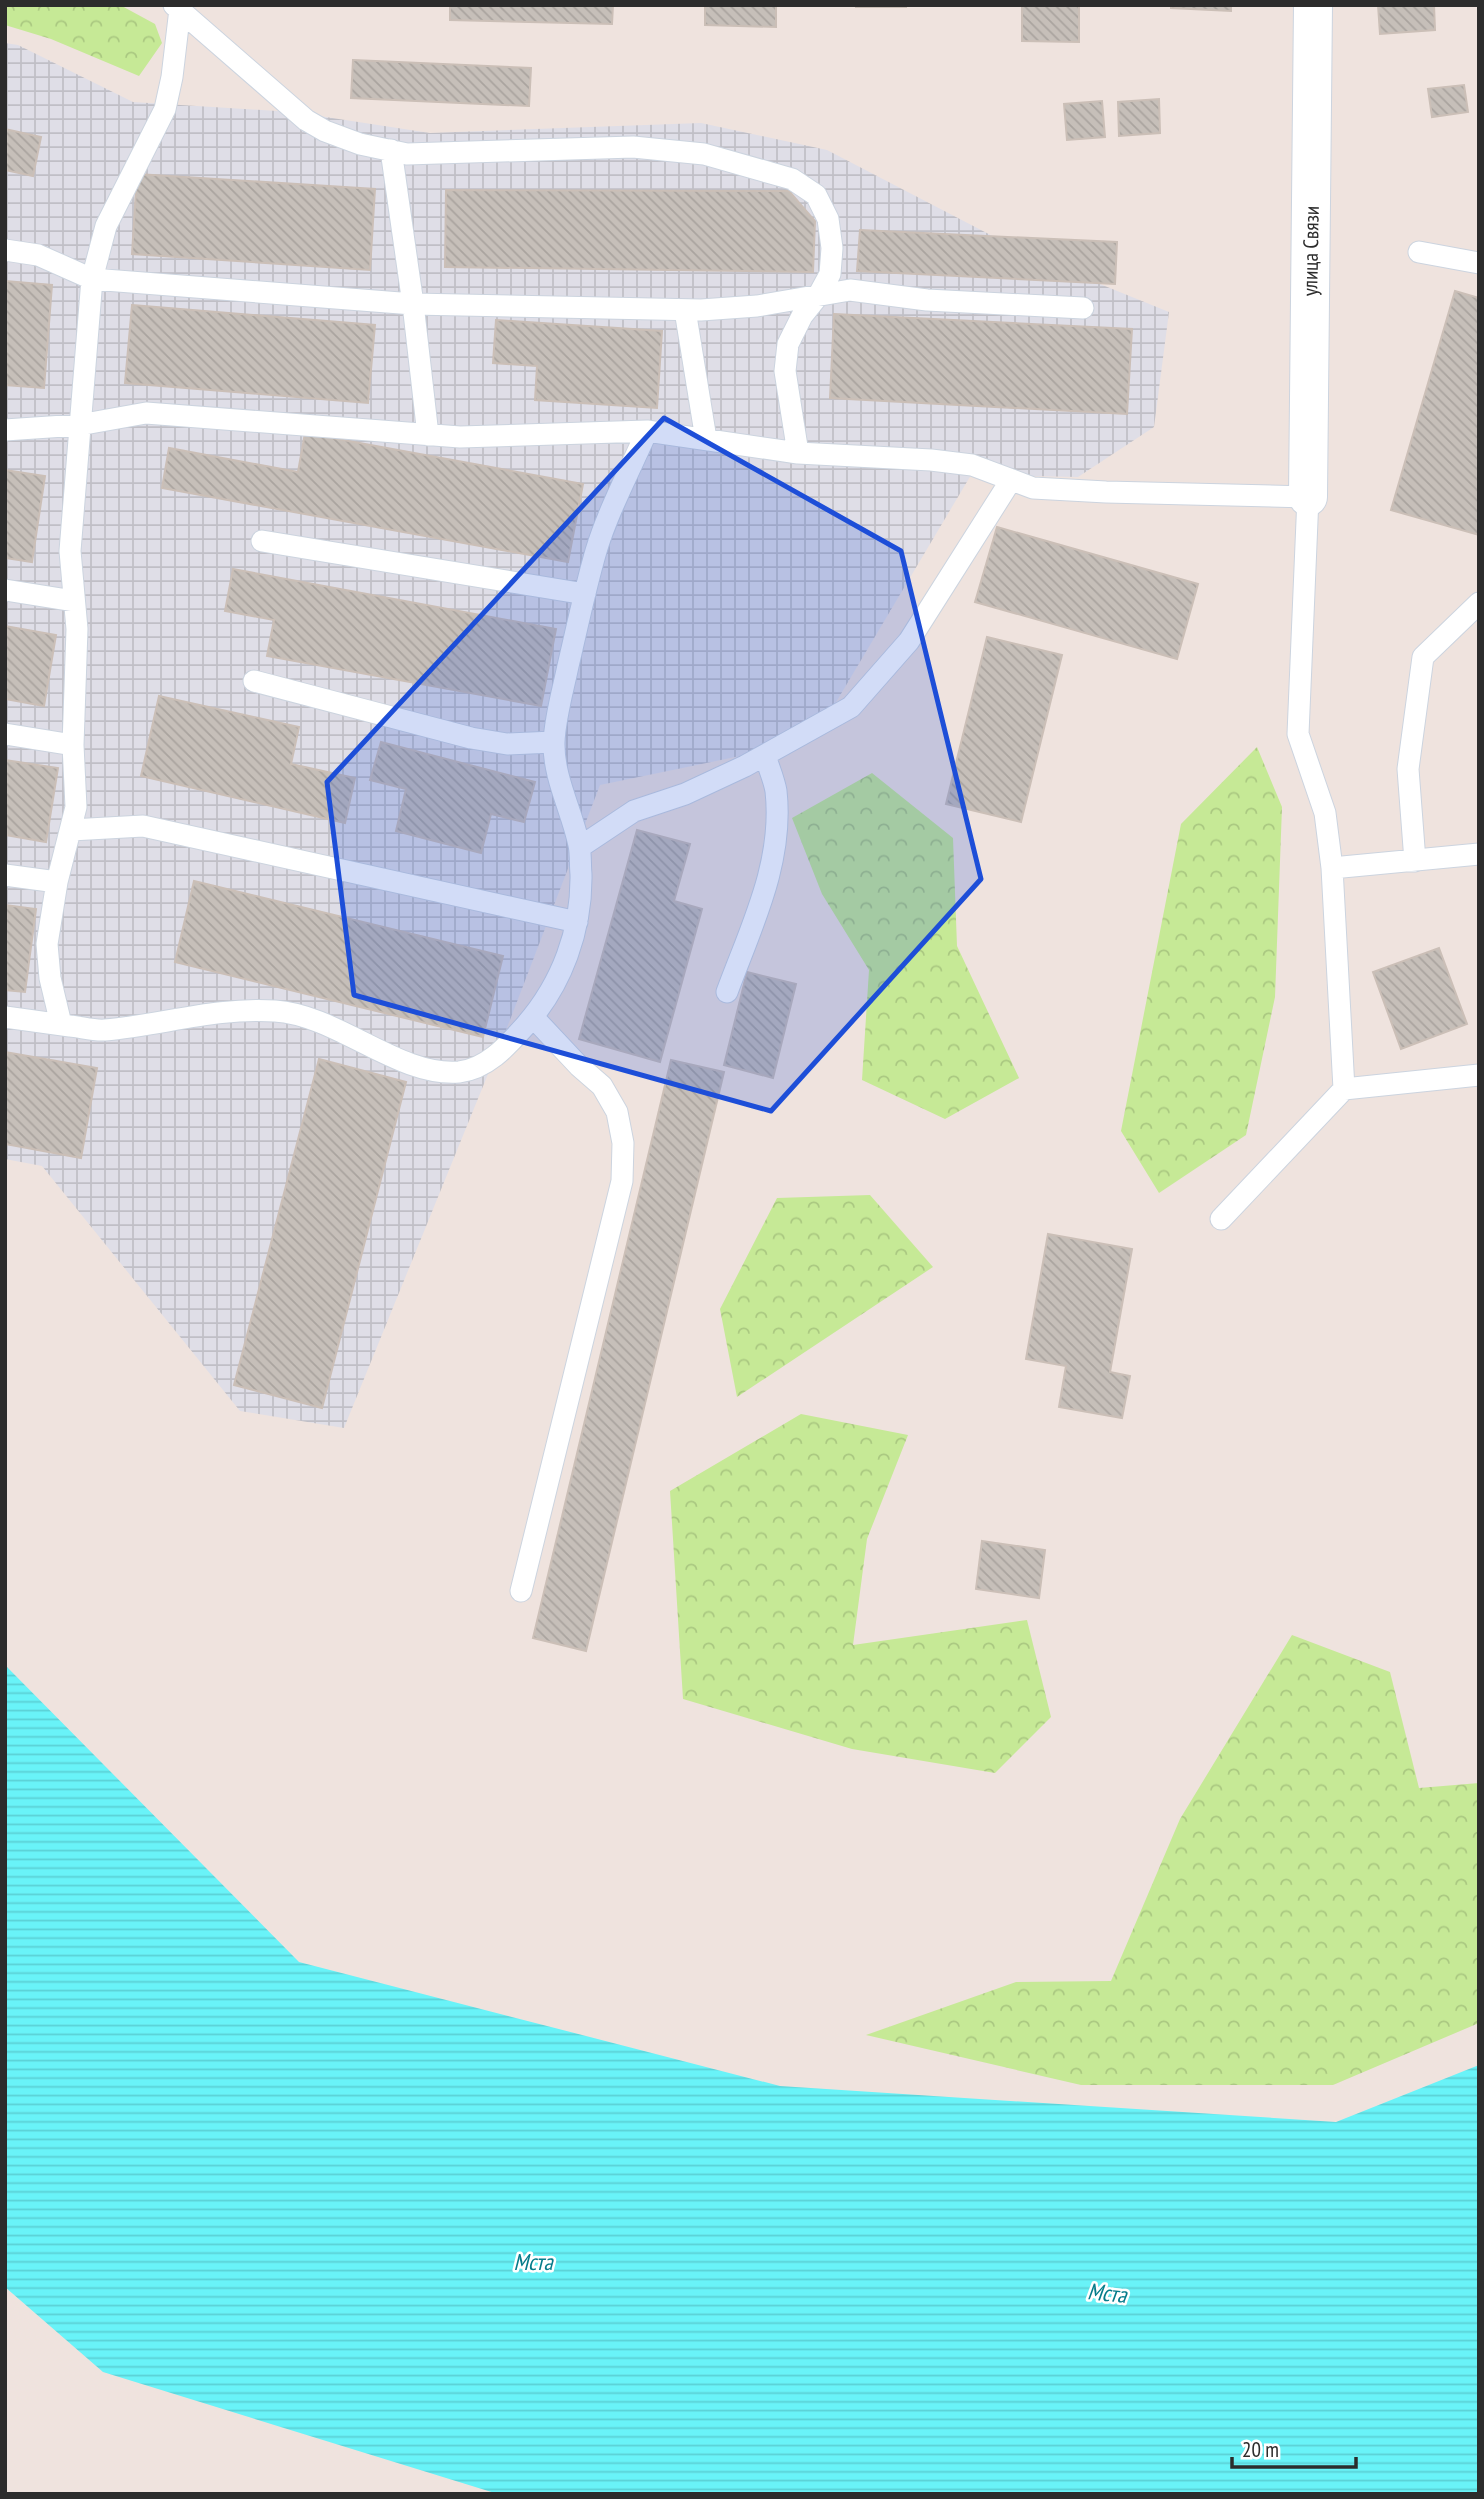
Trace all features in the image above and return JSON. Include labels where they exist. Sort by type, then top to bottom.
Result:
[{"type":"street","name":"улица Связи","points":[[1308,497],[1313,5]]},
{"type":"lane","points":[[177,7],[306,120],[360,144],[407,154],[634,146],[704,154],[792,179],[816,195],[828,219],[832,248],[830,274],[818,296],[802,316],[789,344],[785,371],[798,453]]},
{"type":"lane","points":[[61,1024],[50,978],[47,944],[57,882],[76,807],[73,745],[77,629],[70,551],[92,279],[106,226],[165,109],[172,77],[177,7]]},
{"type":"lane","points":[[391,150],[428,435]]},
{"type":"lane","points":[[5,250],[38,255],[92,279],[413,304],[685,310],[757,306],[850,290],[927,300],[1083,309]]},
{"type":"lane","points":[[1419,251],[1479,263]]},
{"type":"lane","points":[[685,310],[706,439]]},
{"type":"lane","points":[[5,430],[79,425],[146,413],[460,437],[647,431],[798,453],[931,460],[972,465],[1032,488],[1308,497],[1298,734],[1325,813],[1332,868],[1344,1089]]},
{"type":"lane","points":[[5,1017],[102,1030],[217,1012],[252,1009],[281,1011],[319,1022],[401,1060],[432,1070],[455,1072],[471,1070],[506,1047],[533,1017],[562,969],[575,936],[581,889],[580,847],[556,766],[554,742],[597,548],[647,431]]},
{"type":"lane","points":[[580,847],[634,811],[685,794],[765,755],[851,707],[909,641],[1011,480]]},
{"type":"lane","points":[[262,541],[585,594]]},
{"type":"lane","points":[[5,590],[74,601]]},
{"type":"lane","points":[[1415,861],[1408,769],[1423,657],[1479,603]]},
{"type":"lane","points":[[254,681],[471,738],[508,744],[554,742]]},
{"type":"lane","points":[[5,734],[73,745]]},
{"type":"lane","points":[[727,992],[765,890],[776,847],[776,789],[765,755]]},
{"type":"lane","points":[[71,830],[143,826],[577,922]]},
{"type":"lane","points":[[1332,868],[1479,854]]},
{"type":"lane","points":[[5,875],[57,882]]},
{"type":"lane","points":[[521,1591],[622,1181],[623,1143],[617,1112],[602,1086],[579,1066],[533,1017]]},
{"type":"lane","points":[[1221,1219],[1344,1089],[1479,1074]]},
{"type":"highlighted area","points":[[664,418],[901,551],[981,879],[771,1111],[354,995],[327,782]]},
{"type":"shaded area","points":[[5,43],[18,45],[133,102],[293,112],[430,133],[701,123],[827,150],[1031,256],[1169,312],[1154,427],[1078,477],[971,475],[813,741],[600,785],[510,1020],[344,1428],[240,1411],[42,1166],[5,1159]]},
{"type":"green space","points":[[5,5],[120,5],[155,24],[162,43],[139,76],[51,39],[5,25]]},
{"type":"green space","points":[[1257,747],[1282,807],[1275,997],[1246,1135],[1159,1193],[1121,1131],[1181,824]]},
{"type":"green space","points":[[872,773],[953,838],[957,946],[1019,1078],[945,1119],[862,1080],[869,970],[822,894],[792,818]]},
{"type":"green space","points":[[870,1195],[933,1267],[737,1397],[720,1309],[777,1198]]},
{"type":"green space","points":[[801,1414],[908,1435],[867,1539],[853,1645],[1027,1620],[1051,1717],[995,1773],[852,1749],[683,1699],[670,1491]]},
{"type":"green space","points":[[1292,1635],[1390,1672],[1419,1788],[1479,1783],[1479,2023],[1333,2085],[1081,2085],[866,2035],[1016,1982],[1111,1981],[1180,1819]]},
{"type":"water","name":"Мста","points":[[5,1665],[299,1962],[780,2086],[1336,2122],[1479,2065],[1479,2494],[498,2494],[103,2372],[5,2287]]},
{"type":"building","points":[[450,5],[613,5],[612,24],[450,20]]},
{"type":"building","points":[[705,5],[776,5],[776,27],[705,25]]},
{"type":"building","points":[[906,5],[906,7],[856,7]]},
{"type":"building","points":[[1022,5],[1079,5],[1079,42],[1022,41]]},
{"type":"building","points":[[1171,5],[1231,5],[1231,11],[1171,8]]},
{"type":"building","points":[[1378,5],[1434,5],[1435,30],[1380,34]]},
{"type":"building","points":[[353,60],[531,68],[529,106],[351,98]]},
{"type":"building","points":[[1464,85],[1468,112],[1432,117],[1428,89]]},
{"type":"building","points":[[1159,99],[1160,133],[1119,136],[1118,102]]},
{"type":"building","points":[[1102,101],[1105,137],[1067,140],[1064,104]]},
{"type":"building","points":[[5,129],[41,137],[33,176],[5,170]]},
{"type":"building","points":[[137,174],[375,189],[370,270],[132,254]]},
{"type":"building","points":[[446,190],[789,191],[815,221],[813,272],[445,267]]},
{"type":"building","points":[[860,230],[1117,242],[1115,284],[857,271]]},
{"type":"building","points":[[5,281],[52,285],[44,388],[5,385]]},
{"type":"building","points":[[1455,291],[1479,298],[1479,535],[1391,510]]},
{"type":"building","points":[[132,305],[375,325],[368,403],[125,383]]},
{"type":"building","points":[[834,314],[1132,329],[1127,414],[830,398]]},
{"type":"building","points":[[496,320],[662,331],[657,408],[535,400],[537,366],[493,363]]},
{"type":"building","points":[[305,433],[583,484],[568,562],[162,488],[169,448],[298,472]]},
{"type":"building","points":[[5,470],[45,476],[32,562],[5,558]]},
{"type":"building","points":[[997,527],[1198,584],[1177,659],[975,602]]},
{"type":"building","points":[[233,569],[556,629],[541,706],[267,656],[274,620],[225,611]]},
{"type":"building","points":[[5,626],[56,635],[44,706],[5,699]]},
{"type":"building","points":[[987,637],[1062,655],[1021,822],[946,804]]},
{"type":"building","points":[[159,696],[299,727],[291,764],[355,778],[345,823],[141,776]]},
{"type":"building","points":[[381,742],[535,782],[524,822],[491,814],[481,853],[396,831],[406,789],[370,780]]},
{"type":"building","points":[[5,760],[58,768],[46,842],[5,835]]},
{"type":"building","points":[[637,830],[690,844],[674,901],[702,909],[660,1062],[579,1039]]},
{"type":"building","points":[[194,881],[503,956],[483,1037],[175,962]]},
{"type":"building","points":[[5,905],[36,909],[25,992],[5,990]]},
{"type":"building","points":[[1439,948],[1467,1024],[1401,1049],[1373,972]]},
{"type":"building","points":[[747,972],[796,984],[773,1078],[724,1065]]},
{"type":"building","points":[[5,1052],[97,1068],[81,1158],[5,1144]]},
{"type":"building","points":[[319,1059],[406,1082],[322,1408],[234,1385]]},
{"type":"building","points":[[671,1060],[724,1072],[586,1651],[533,1638]]},
{"type":"building","points":[[1048,1234],[1132,1249],[1110,1372],[1130,1376],[1122,1418],[1059,1407],[1066,1366],[1026,1359]]},
{"type":"building","points":[[982,1541],[1045,1550],[1039,1598],[976,1589]]}]
